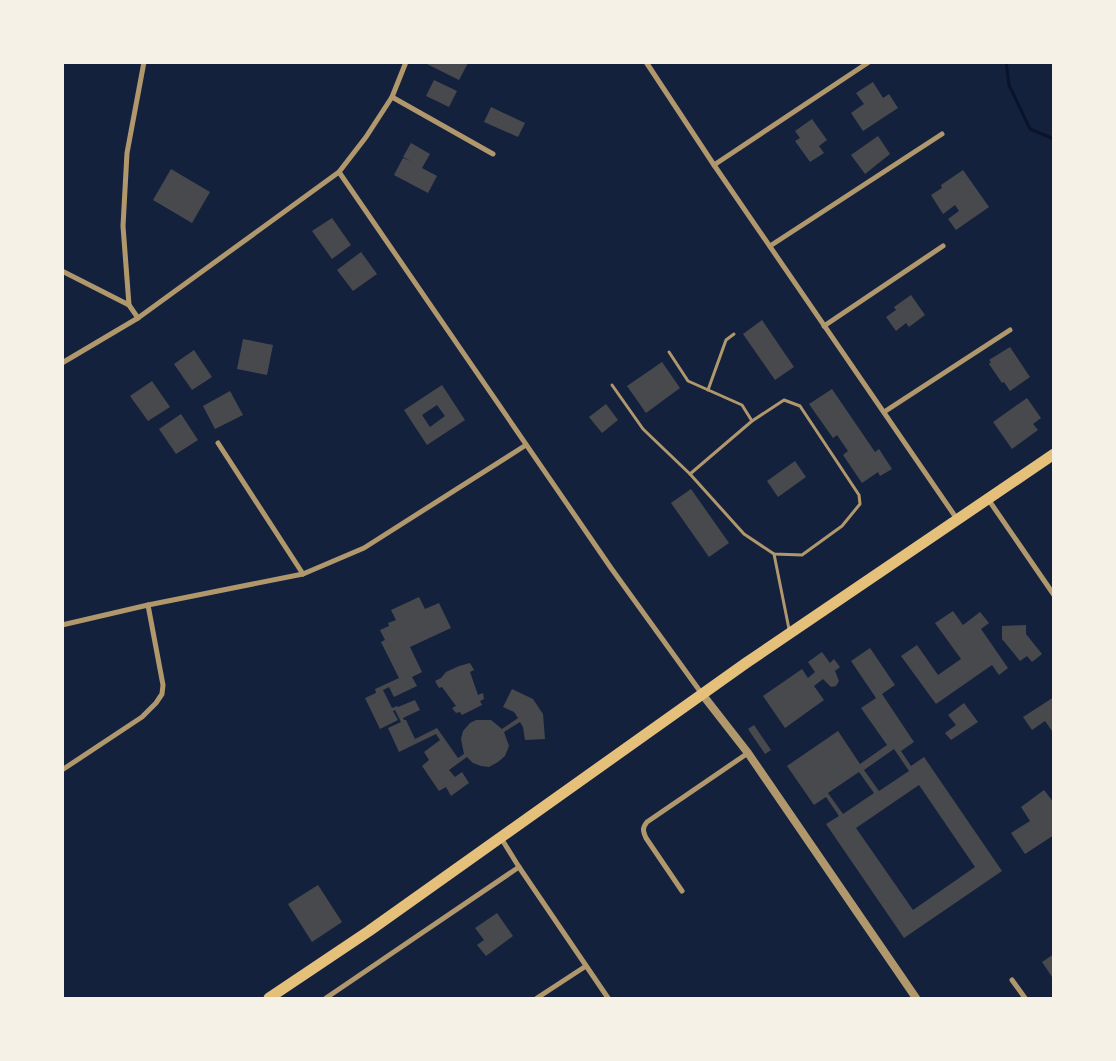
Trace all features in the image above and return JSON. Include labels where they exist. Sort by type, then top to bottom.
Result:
[{"type":"highway","points":[[269,998],[369,931],[790,632],[1054,454]]},
{"type":"street","points":[[129,305],[123,226],[127,153],[144,62]]},
{"type":"street","points":[[62,363],[138,318],[339,172],[366,137],[392,97],[406,62]]},
{"type":"street","points":[[646,62],[714,165],[957,519]]},
{"type":"street","points":[[714,165],[869,62]]},
{"type":"street","points":[[392,97],[493,154]]},
{"type":"street","points":[[770,246],[942,134]]},
{"type":"street","points":[[339,172],[611,568],[702,694],[748,753],[916,998]]},
{"type":"street","points":[[824,326],[943,246]]},
{"type":"street","points":[[62,270],[129,305],[138,318]]},
{"type":"street","points":[[884,412],[1010,330]]},
{"type":"street","points":[[218,443],[303,574]]},
{"type":"street","points":[[62,625],[148,605],[303,574],[364,548],[526,444]]},
{"type":"street","points":[[988,498],[1054,595]]},
{"type":"street","points":[[62,770],[142,717],[162,694],[163,685],[148,605]]},
{"type":"street","points":[[682,891],[642,830],[647,822],[748,753]]},
{"type":"street","points":[[501,838],[608,998]]},
{"type":"street","points":[[326,998],[519,867]]},
{"type":"street","points":[[537,998],[586,966]]},
{"type":"street","points":[[1012,980],[1025,998]]},
{"type":"lane","points":[[708,390],[726,340],[734,334]]},
{"type":"lane","points":[[669,352],[688,381],[742,405],[752,421]]},
{"type":"lane","points":[[612,385],[643,429],[690,474],[744,534],[774,554],[802,555],[842,526],[860,504],[859,495],[800,406],[784,400],[752,421],[690,474]]},
{"type":"lane","points":[[774,554],[790,632]]},
{"type":"building","points":[[423,62],[466,62],[468,63],[459,80]]},
{"type":"building","points":[[434,80],[457,91],[449,107],[426,96]]},
{"type":"building","points":[[873,82],[883,98],[889,94],[898,108],[863,131],[851,113],[864,104],[856,93]]},
{"type":"building","points":[[491,107],[525,123],[518,137],[484,122]]},
{"type":"building","points":[[812,119],[827,140],[819,146],[824,153],[810,162],[795,141],[800,138],[795,131]]},
{"type":"building","points":[[878,136],[890,154],[865,174],[851,155]]},
{"type":"building","points":[[411,143],[430,154],[422,168],[437,176],[428,193],[394,175],[403,158],[411,161],[403,157]]},
{"type":"building","points":[[171,169],[210,192],[192,223],[153,200]]},
{"type":"building","points":[[963,170],[989,207],[956,230],[948,219],[959,211],[955,205],[943,214],[931,195],[942,188],[941,185]]},
{"type":"building","points":[[332,218],[351,245],[332,259],[312,231]]},
{"type":"building","points":[[361,252],[377,274],[353,291],[337,270]]},
{"type":"building","points":[[911,295],[925,315],[909,327],[906,323],[896,331],[886,317],[896,310],[894,307]]},
{"type":"building","points":[[762,320],[794,367],[775,380],[743,334]]},
{"type":"building","points":[[243,339],[273,345],[267,375],[237,369]]},
{"type":"building","points":[[1010,347],[1030,377],[1010,391],[989,364],[991,362],[989,360]]},
{"type":"building","points":[[194,350],[212,377],[192,390],[174,364]]},
{"type":"building","points":[[662,362],[680,388],[646,413],[627,386]]},
{"type":"building","points":[[152,381],[170,407],[148,421],[130,396]]},
{"type":"building","points":[[442,385],[465,420],[427,445],[404,410]],"holes":[[[437,405],[445,416],[430,427],[422,415]]]},
{"type":"building","points":[[832,389],[875,452],[879,449],[892,469],[880,476],[878,472],[862,483],[843,455],[848,451],[837,435],[833,438],[809,404]]},
{"type":"building","points":[[230,391],[243,415],[215,429],[203,406]]},
{"type":"building","points":[[1027,398],[1041,418],[1033,424],[1038,430],[1012,449],[993,422]]},
{"type":"building","points":[[606,404],[618,420],[602,433],[589,417]]},
{"type":"building","points":[[181,414],[198,440],[176,454],[159,429]]},
{"type":"building","points":[[795,461],[806,477],[778,497],[767,481]]},
{"type":"building","points":[[691,489],[729,543],[709,557],[671,503]]},
{"type":"building","points":[[419,597],[425,609],[439,603],[451,628],[410,647],[422,672],[412,677],[417,686],[394,697],[389,687],[383,690],[392,708],[415,700],[420,710],[403,718],[406,720],[415,739],[437,728],[458,758],[464,754],[461,739],[463,731],[470,723],[476,720],[491,720],[502,729],[518,718],[514,712],[503,707],[512,689],[533,699],[543,714],[545,739],[525,740],[523,727],[520,722],[504,732],[509,746],[505,756],[498,762],[489,767],[481,766],[473,763],[467,757],[449,770],[455,777],[462,772],[469,783],[451,796],[446,787],[439,791],[422,766],[429,760],[424,752],[440,740],[436,734],[399,752],[388,728],[401,722],[395,710],[393,711],[398,720],[380,729],[365,698],[376,693],[375,689],[399,678],[381,642],[385,640],[380,630],[389,626],[388,623],[396,620],[391,610]]},
{"type":"building","points":[[953,611],[963,625],[980,612],[989,623],[981,629],[1008,668],[999,675],[992,665],[936,704],[901,656],[917,645],[938,675],[961,659],[935,623]]},
{"type":"building","points":[[1026,625],[1026,634],[1042,654],[1032,662],[1027,656],[1020,661],[1002,639],[1002,626]]},
{"type":"building","points":[[870,648],[895,685],[882,694],[914,742],[901,751],[911,766],[924,757],[1002,871],[904,938],[826,824],[839,816],[826,797],[814,805],[787,766],[838,731],[860,764],[887,745],[861,708],[876,698],[851,661]],"holes":[[[894,749],[909,771],[879,791],[864,770]],[[859,772],[874,793],[843,814],[828,793]],[[919,785],[975,867],[913,910],[856,828]]]},
{"type":"building","points":[[822,652],[830,663],[834,659],[840,667],[835,671],[839,681],[836,686],[831,687],[823,679],[814,686],[824,700],[785,728],[763,696],[802,669],[808,678],[815,672],[808,662]]},
{"type":"building","points":[[470,663],[474,670],[470,672],[478,695],[483,693],[484,699],[480,701],[482,705],[462,715],[460,712],[456,713],[452,708],[456,706],[442,687],[439,688],[435,681],[446,672]]},
{"type":"building","points":[[1054,697],[1054,730],[1052,731],[1045,721],[1032,730],[1023,717]]},
{"type":"building","points":[[964,703],[978,722],[951,740],[945,733],[956,725],[948,715]]},
{"type":"building","points":[[754,725],[771,750],[765,754],[748,729]]},
{"type":"building","points":[[1044,790],[1054,803],[1054,835],[1025,854],[1011,833],[1030,821],[1021,807]]},
{"type":"building","points":[[318,885],[342,922],[312,942],[288,904]]},
{"type":"building","points":[[497,913],[513,936],[486,956],[477,945],[484,940],[475,928]]},
{"type":"building","points":[[1054,954],[1054,980],[1042,962]]},
{"type":"waterway","points":[[1006,62],[1009,85],[1030,129],[1054,139]]}]
